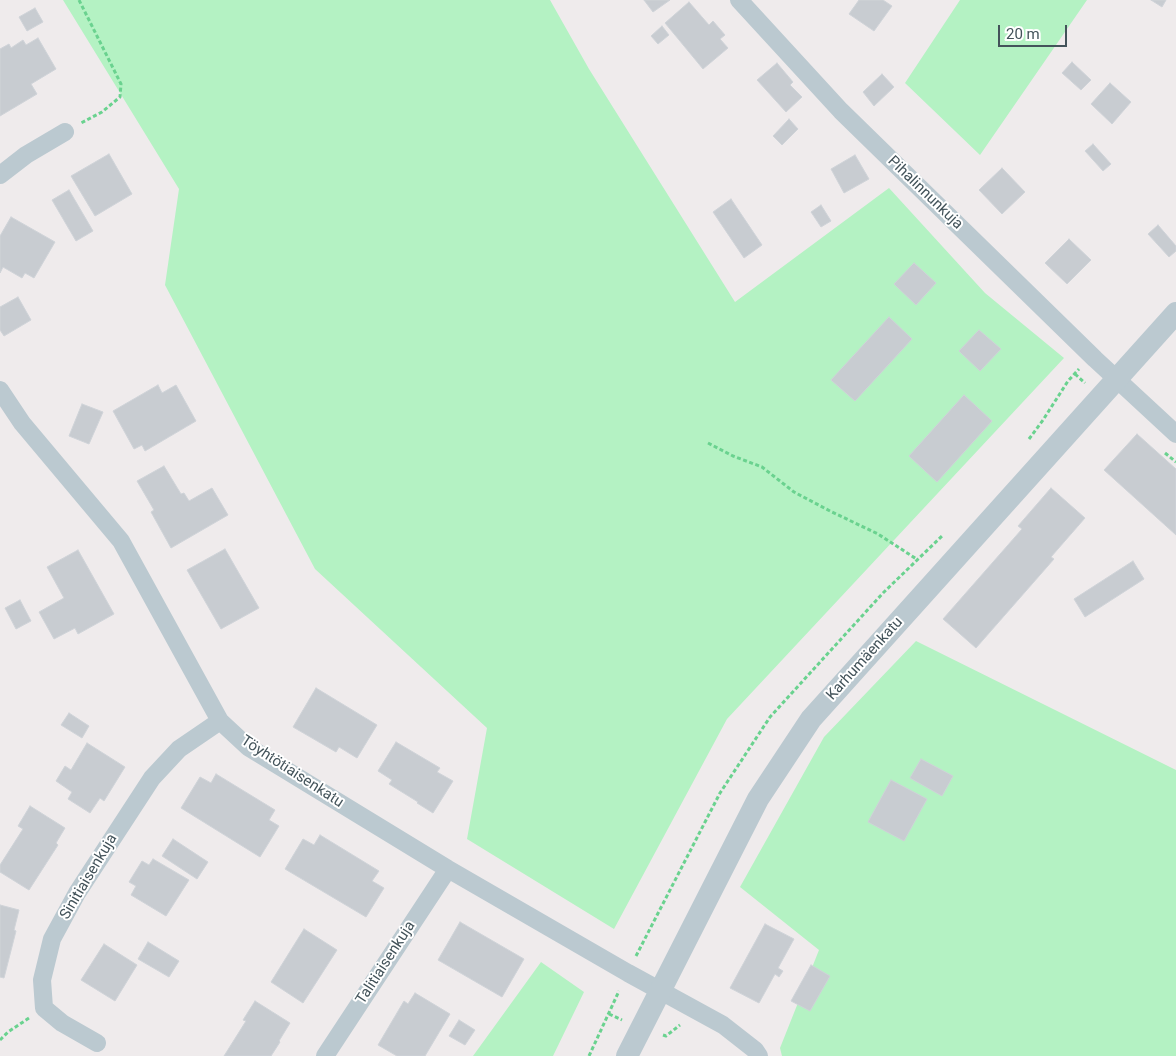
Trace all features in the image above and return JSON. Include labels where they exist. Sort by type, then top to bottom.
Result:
[{"type":"street","name":"Pihalinnunkuja","points":[[739,0],[841,111],[1176,434]]},
{"type":"street","points":[[0,175],[26,155],[65,132]]},
{"type":"street","name":"Karhumäenkatu","points":[[627,1056],[758,799],[811,719],[1118,380],[1176,313]]},
{"type":"street","name":"Töyhtötiaisenkatu","points":[[0,390],[22,423],[121,541],[220,720],[248,748],[448,869],[723,1025],[755,1050],[759,1056]]},
{"type":"street","name":"Sinitiaisenkuja","points":[[44,1008],[42,980],[52,939],[77,893],[152,778],[179,749],[220,720]]},
{"type":"street","name":"Talitiaisenkuja","points":[[325,1056],[448,869]]},
{"type":"street","points":[[44,1008],[62,1024],[97,1043]]},
{"type":"path","points":[[65,132],[102,112],[120,97],[121,84],[79,0]]},
{"type":"path","points":[[708,443],[733,456],[762,467],[794,492],[878,534],[918,560]]},
{"type":"path","points":[[0,1040],[8,1032],[44,1008]]},
{"type":"green space","points":[[63,0],[550,0],[589,69],[735,302],[889,188],[985,293],[1064,358],[727,719],[614,929],[467,839],[487,728],[315,569],[165,285],[179,189]]},
{"type":"green space","points":[[960,0],[1087,0],[980,155],[905,83]]},
{"type":"green space","points":[[916,641],[1176,770],[1176,1056],[782,1056],[780,1048],[819,950],[740,887],[824,737]]},
{"type":"green space","points":[[541,962],[584,992],[553,1056],[473,1056]]},
{"type":"building","points":[[644,0],[670,0],[653,12]]},
{"type":"building","points":[[859,0],[883,0],[892,6],[874,31],[849,14]]},
{"type":"building","points":[[1151,0],[1166,0],[1162,7]]},
{"type":"building","points":[[689,2],[709,25],[713,21],[725,35],[720,39],[728,48],[703,69],[665,23]]},
{"type":"building","points":[[35,8],[43,22],[27,31],[19,17]]},
{"type":"building","points":[[662,26],[669,35],[658,44],[651,36]]},
{"type":"building","points":[[38,38],[56,69],[31,84],[37,94],[0,116],[0,49],[9,44],[11,48],[23,40],[26,45]]},
{"type":"building","points":[[1072,62],[1091,80],[1081,90],[1062,73]]},
{"type":"building","points":[[777,63],[793,82],[790,85],[802,97],[786,112],[757,80]]},
{"type":"building","points":[[882,74],[894,87],[874,106],[863,92]]},
{"type":"building","points":[[1110,83],[1131,102],[1112,124],[1091,104]]},
{"type":"building","points":[[789,119],[798,129],[782,145],[773,136]]},
{"type":"building","points":[[1093,144],[1111,164],[1103,171],[1085,151]]},
{"type":"building","points":[[109,154],[132,194],[95,216],[71,176]]},
{"type":"building","points":[[855,155],[869,179],[844,193],[831,169]]},
{"type":"building","points":[[1002,168],[1025,192],[1002,214],[979,190]]},
{"type":"building","points":[[69,190],[93,231],[76,241],[52,200]]},
{"type":"building","points":[[731,199],[762,245],[744,258],[713,212]]},
{"type":"building","points":[[821,205],[831,221],[821,227],[811,212]]},
{"type":"building","points":[[11,217],[55,242],[34,278],[25,273],[22,278],[3,267],[0,273],[0,236]]},
{"type":"building","points":[[1158,225],[1176,246],[1176,251],[1169,257],[1148,234]]},
{"type":"building","points":[[1069,239],[1091,260],[1067,284],[1045,263]]},
{"type":"building","points":[[914,263],[936,283],[916,305],[894,284]]},
{"type":"building","points":[[18,297],[31,320],[4,336],[0,330],[0,307]]},
{"type":"building","points":[[889,317],[912,339],[855,401],[831,380]]},
{"type":"building","points":[[979,330],[1001,349],[980,371],[959,351]]},
{"type":"building","points":[[158,385],[162,393],[176,385],[196,421],[145,451],[142,445],[134,449],[113,411]]},
{"type":"building","points":[[964,395],[992,421],[937,482],[909,456]]},
{"type":"building","points":[[82,404],[103,412],[89,444],[69,436]]},
{"type":"building","points":[[1137,434],[1176,469],[1176,535],[1104,470]]},
{"type":"building","points":[[164,466],[181,494],[184,493],[189,501],[212,488],[228,515],[171,548],[151,512],[154,510],[137,481]]},
{"type":"building","points":[[1051,488],[1085,518],[1051,557],[1054,559],[976,648],[943,619],[1022,529],[1018,526]]},
{"type":"building","points":[[225,549],[259,608],[221,629],[187,570]]},
{"type":"building","points":[[78,550],[114,614],[78,634],[75,628],[54,639],[39,612],[64,598],[47,567]]},
{"type":"building","points":[[1133,561],[1144,579],[1085,617],[1074,599]]},
{"type":"building","points":[[20,600],[31,621],[16,629],[5,608]]},
{"type":"building","points":[[316,688],[377,725],[357,758],[339,747],[336,752],[293,727]]},
{"type":"building","points":[[69,713],[89,726],[82,738],[61,725]]},
{"type":"building","points":[[396,742],[440,768],[437,772],[453,781],[433,813],[389,784],[392,780],[378,771]]},
{"type":"building","points":[[87,743],[125,767],[104,801],[100,798],[90,813],[68,799],[72,792],[56,781],[65,766],[71,770]]},
{"type":"building","points":[[921,759],[953,776],[942,796],[910,778]]},
{"type":"building","points":[[216,774],[275,810],[269,820],[279,826],[260,857],[181,808],[200,777],[211,783]]},
{"type":"building","points":[[891,780],[927,799],[904,841],[868,822]]},
{"type":"building","points":[[30,806],[65,828],[56,843],[58,845],[29,890],[0,872],[0,865],[23,829],[18,826]]},
{"type":"building","points":[[320,835],[379,871],[372,881],[384,888],[366,917],[285,869],[303,839],[314,845]]},
{"type":"building","points":[[173,839],[208,862],[197,879],[162,856]]},
{"type":"building","points":[[153,859],[189,880],[166,916],[131,895],[136,886],[129,882],[142,861],[149,865]]},
{"type":"building","points":[[0,905],[19,910],[14,930],[16,931],[4,978],[0,977]]},
{"type":"building","points":[[460,922],[524,959],[502,997],[438,960]]},
{"type":"building","points":[[765,924],[794,939],[778,968],[783,971],[779,977],[775,974],[759,1003],[730,988]]},
{"type":"building","points":[[304,929],[337,950],[303,1003],[271,982]]},
{"type":"building","points":[[148,942],[179,961],[169,977],[138,959]]},
{"type":"building","points":[[104,944],[137,965],[115,1001],[81,980]]},
{"type":"building","points":[[811,965],[830,976],[810,1011],[791,1001]]},
{"type":"building","points":[[415,993],[450,1014],[425,1056],[397,1056],[378,1045],[404,1001],[408,1004]]},
{"type":"building","points":[[255,1001],[290,1023],[280,1042],[271,1056],[224,1056],[246,1021],[243,1020]]},
{"type":"building","points":[[459,1020],[475,1030],[465,1045],[449,1036]]}]
